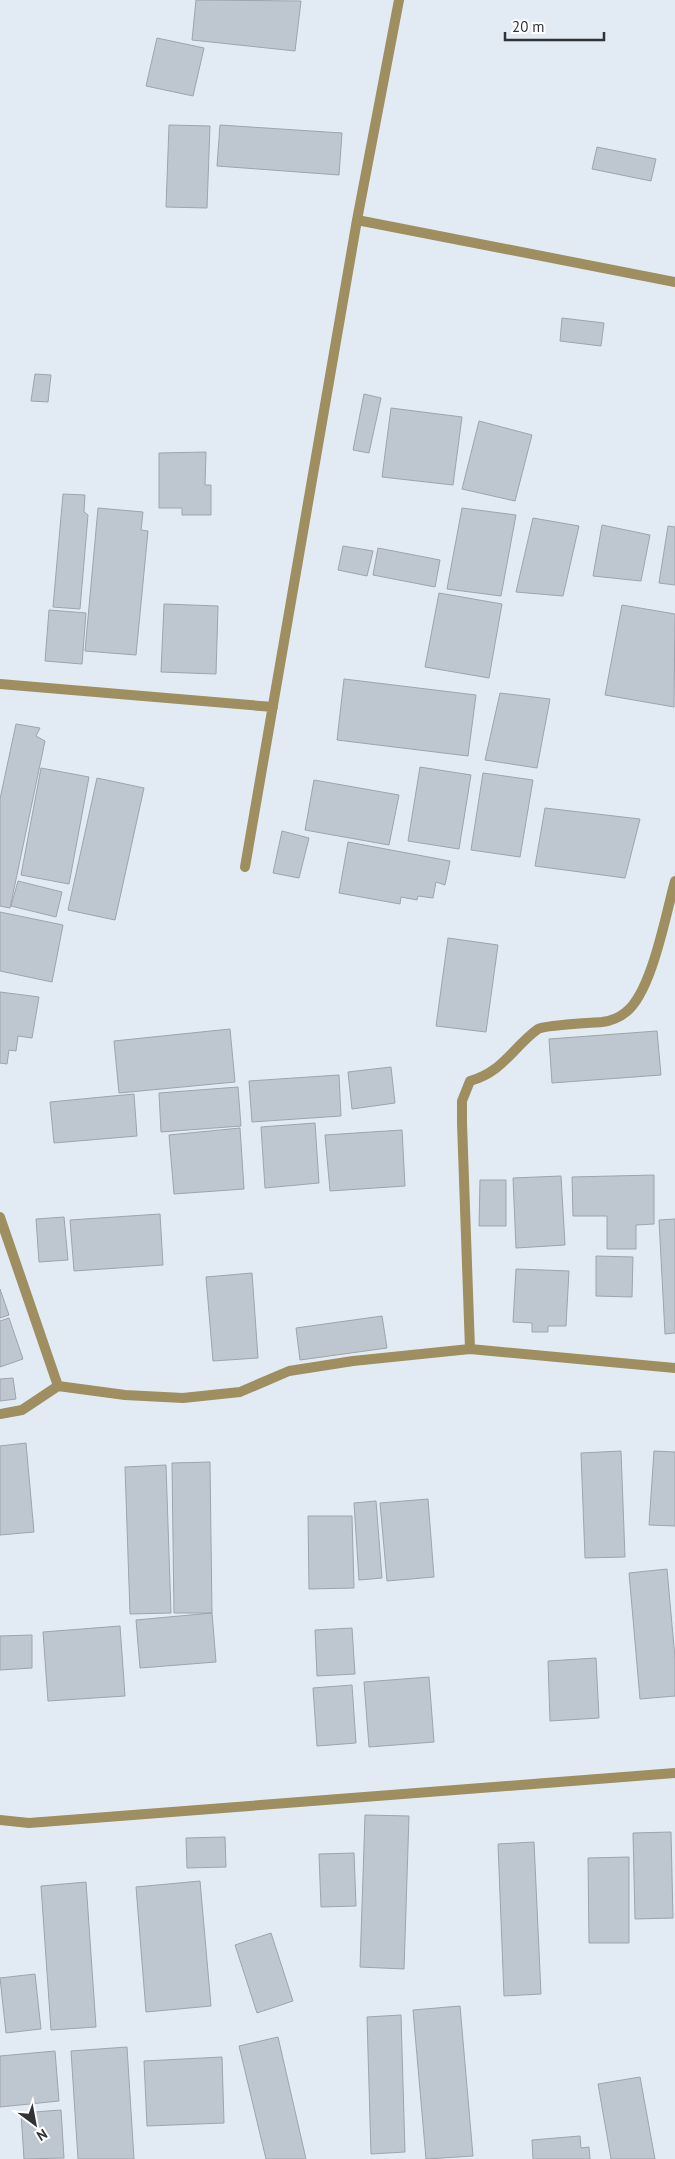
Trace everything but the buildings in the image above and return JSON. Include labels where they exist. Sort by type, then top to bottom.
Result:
[{"type":"street","points":[[245,866],[356,220],[399,0]]},
{"type":"street","points":[[356,220],[675,282]]},
{"type":"street","points":[[0,684],[273,707]]},
{"type":"street","points":[[470,1349],[462,1123],[462,1102],[470,1081],[484,1078],[509,1058],[540,1028],[608,1021],[627,1012],[638,997],[650,973],[675,881]]},
{"type":"street","points":[[0,1217],[58,1386]]},
{"type":"street","points":[[0,1414],[22,1410],[58,1386],[125,1395],[183,1398],[240,1392],[289,1370],[353,1361],[470,1349],[675,1368]]},
{"type":"street","points":[[0,1820],[29,1823],[675,1774]]}]
